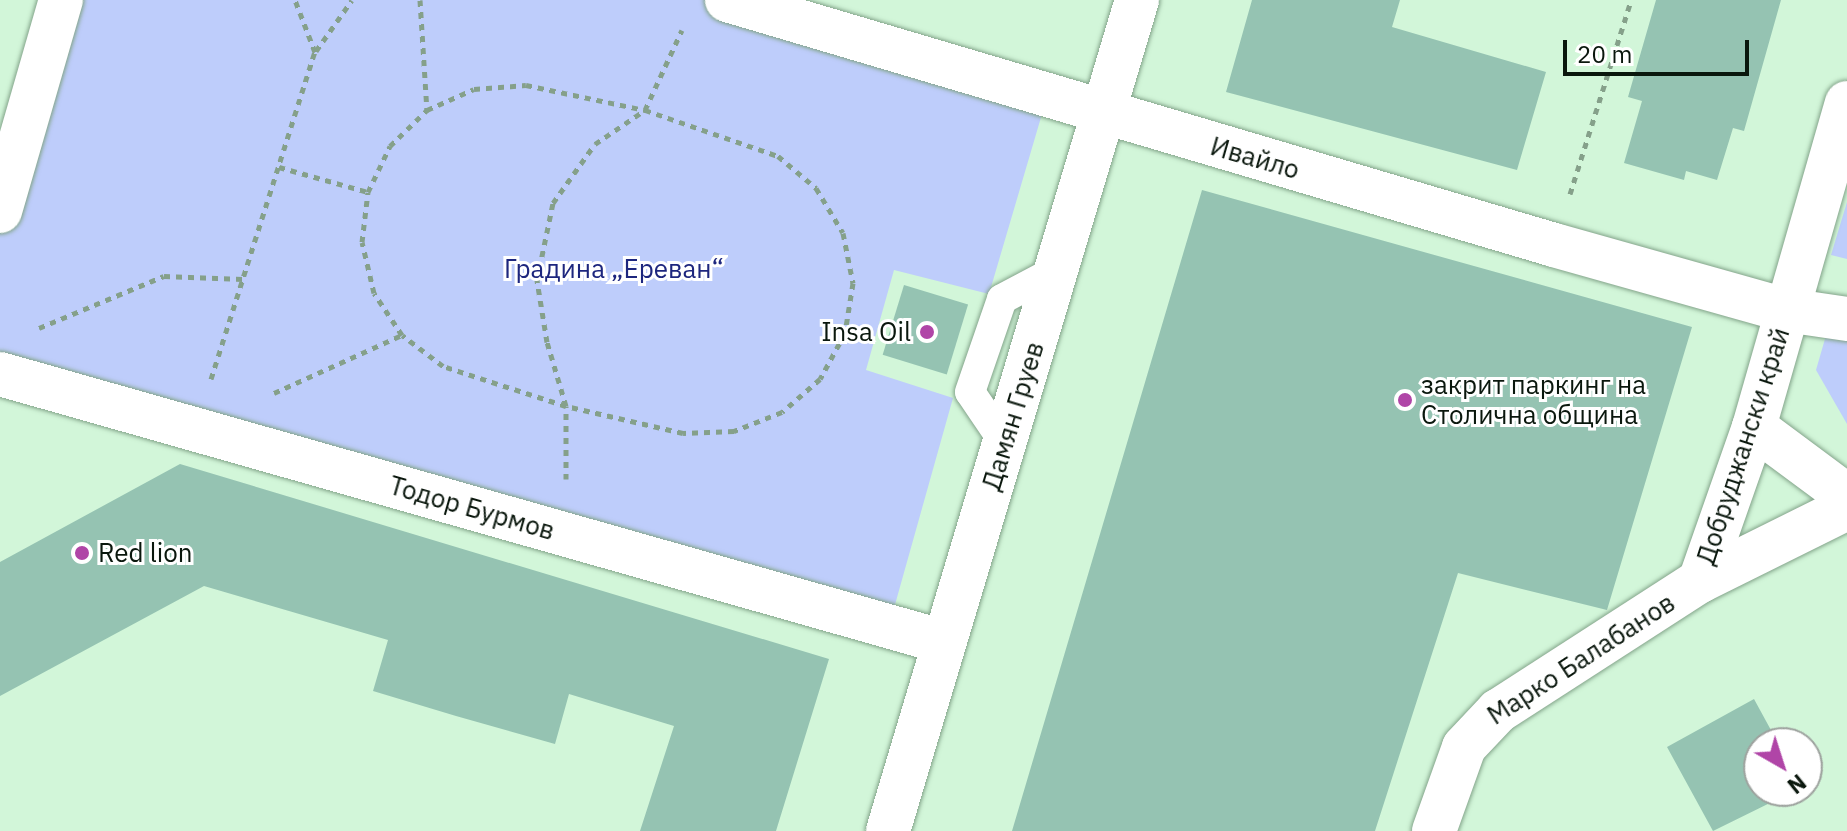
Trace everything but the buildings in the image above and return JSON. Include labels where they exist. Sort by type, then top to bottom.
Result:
[{"type":"street","points":[[0,211],[61,0]]},
{"type":"street","name":"Ивайло","points":[[727,0],[1103,114],[1786,310]]},
{"type":"street","name":"Дамян Груев","points":[[888,831],[1137,0]]},
{"type":"street","name":"Добруджански край","points":[[1700,581],[1754,427],[1847,103]]},
{"type":"street","name":"Добруджански край","points":[[1786,310],[1847,319]]},
{"type":"street","name":"Тодор Бурмов","points":[[0,374],[944,642]]},
{"type":"street","points":[[1754,427],[1847,496]]},
{"type":"street","name":"Марко Балабанов","points":[[1434,831],[1464,747],[1480,726],[1700,581],[1847,508]]},
{"type":"path","points":[[295,0],[315,52]]},
{"type":"path","points":[[196,429],[315,52],[352,0]]},
{"type":"path","points":[[420,0],[427,110]]},
{"type":"path","points":[[1554,245],[1631,0]]},
{"type":"path","points":[[566,470],[566,406],[547,342],[537,280],[553,203],[595,144],[645,110],[673,51]]},
{"type":"path","points":[[526,85],[645,110],[778,156],[816,188],[843,233],[853,283],[845,333],[820,379],[791,404],[734,431],[683,433],[566,406],[443,366],[402,335],[374,293],[362,242],[368,192],[390,146],[427,110],[474,89],[526,85]]},
{"type":"path","points":[[279,167],[368,192]]},
{"type":"path","points":[[27,332],[164,276],[243,279]]},
{"type":"path","points":[[196,429],[402,335]]},
{"type":"green space","name":"Градина „Ереван“","points":[[61,0],[727,0],[1047,97],[989,294],[894,270],[866,370],[953,398],[889,626],[0,374],[0,212]]},
{"type":"green space","points":[[1847,202],[1847,259],[1831,255]]},
{"type":"green space","points":[[1827,332],[1847,335],[1847,424],[1816,370]]},
{"type":"place","name":"Insa Oil","points":[[927,332]]},
{"type":"place","name":"закрит паркинг на Столична община","points":[[1405,400]]},
{"type":"place","name":"Red lion","points":[[82,553]]}]
